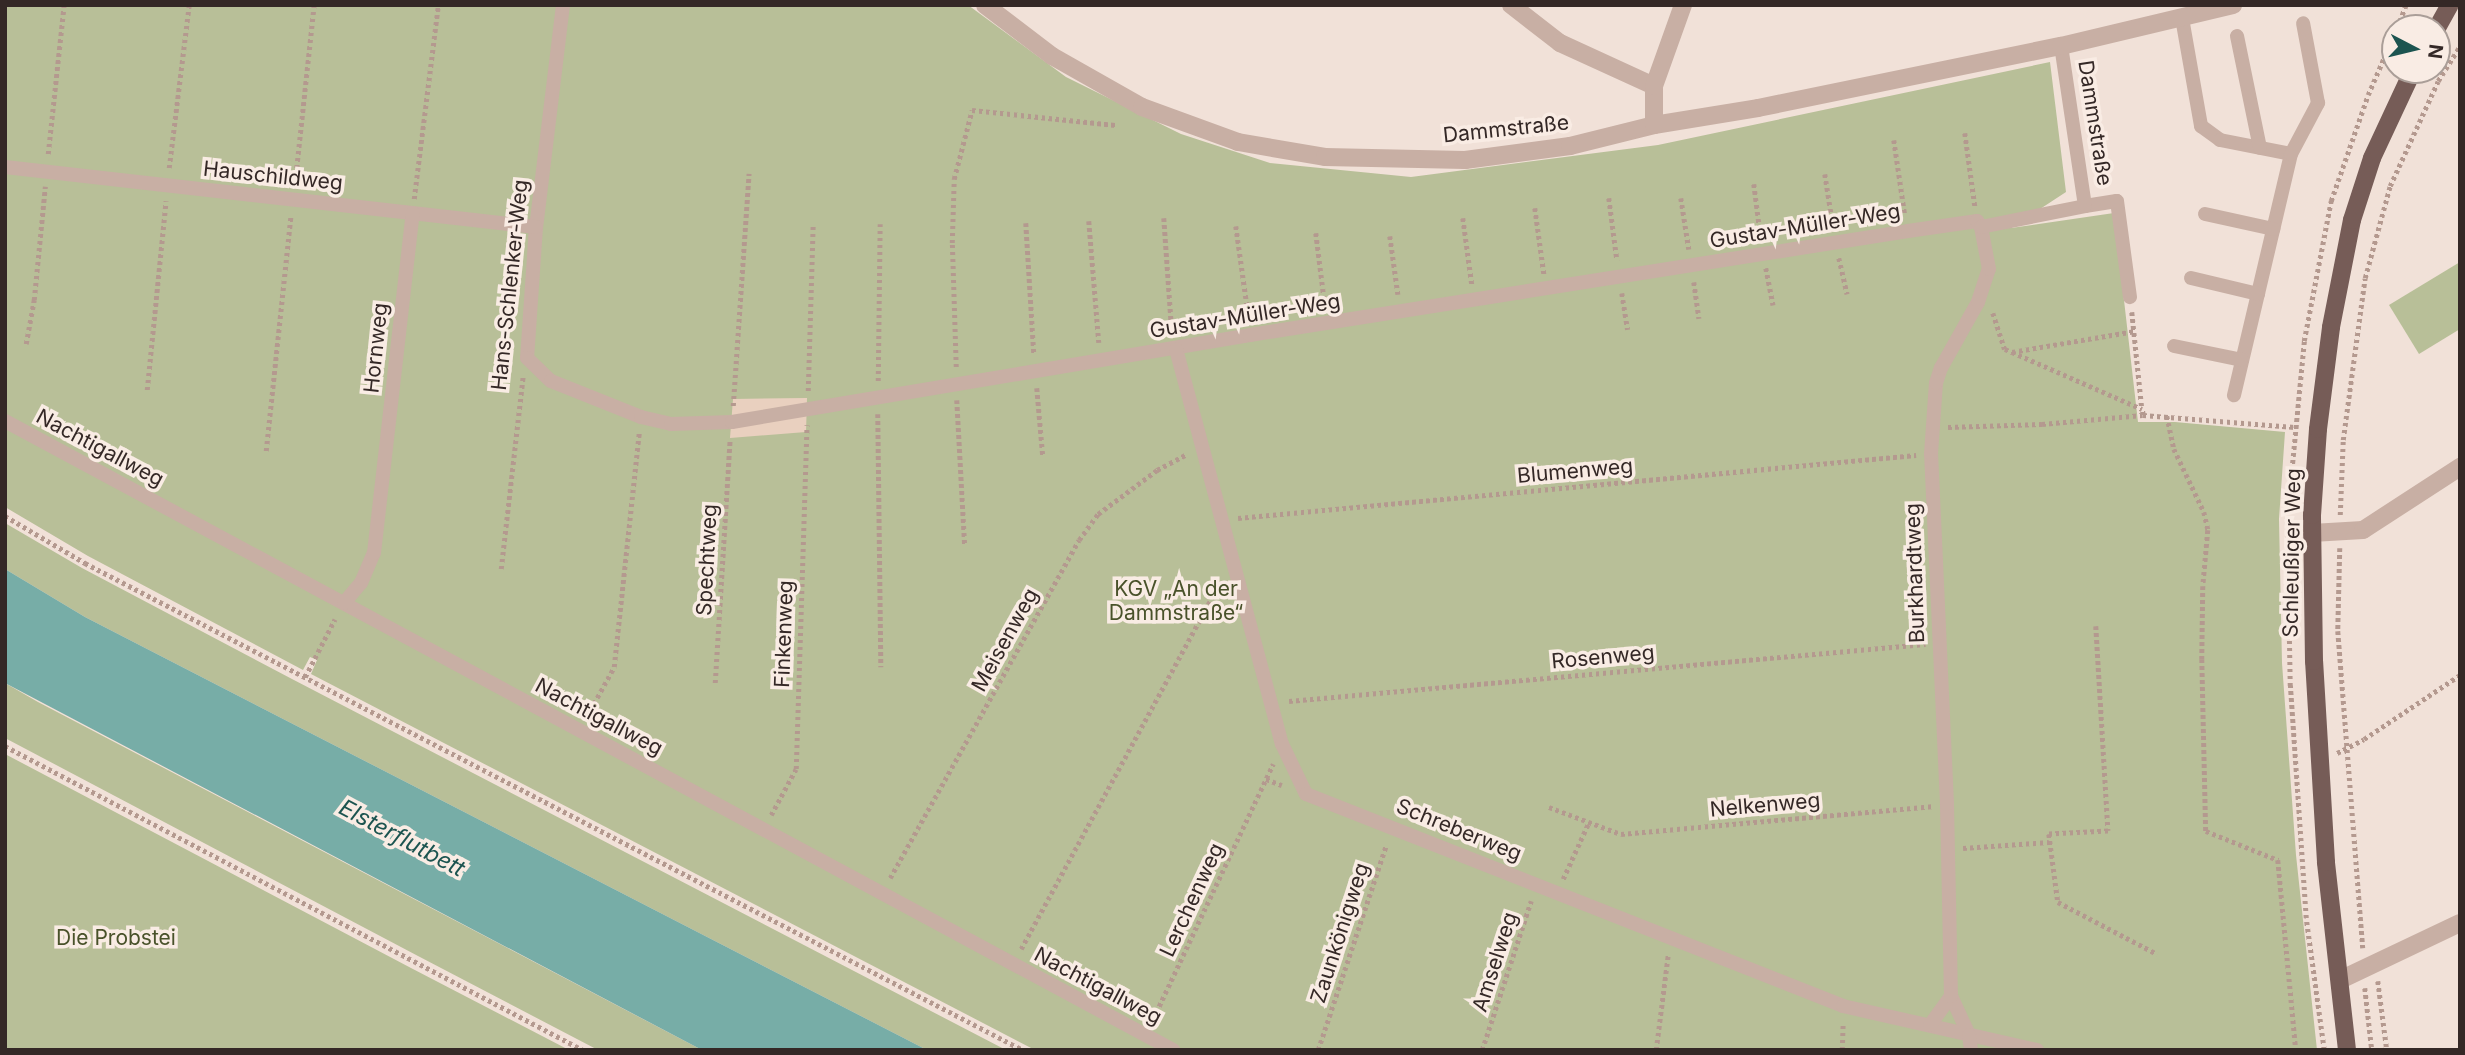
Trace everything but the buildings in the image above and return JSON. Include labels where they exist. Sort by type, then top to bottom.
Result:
[{"type":"main road","name":"Schleußiger Weg","points":[[2347,1050],[2326,862],[2314,661],[2312,533],[2318,429],[2326,365],[2352,219],[2372,158],[2406,84]]},
{"type":"street","name":"Dammstraße","points":[[985,5],[1052,56],[1142,107],[1238,142],[1312,155],[1465,160],[1570,146],[1654,125],[1758,108],[2061,46],[2170,15],[2234,5]]},
{"type":"street","points":[[1511,5],[1560,43],[1654,86]]},
{"type":"street","points":[[1654,125],[1654,86],[1683,5]]},
{"type":"street","points":[[2312,533],[2363,530],[2460,467]]},
{"type":"street","points":[[2340,980],[2460,923]]},
{"type":"lane","name":"Hans-Schlenker-Weg","points":[[527,358],[536,227],[563,5]]},
{"type":"lane","points":[[2170,15],[2201,126],[2220,140],[2291,154]]},
{"type":"lane","points":[[2234,395],[2291,154],[2318,103],[2303,23]]},
{"type":"lane","points":[[2237,36],[2260,148]]},
{"type":"lane","name":"Dammstraße","points":[[2061,46],[2085,206]]},
{"type":"lane","name":"Hauschildweg","points":[[5,167],[536,227]]},
{"type":"lane","name":"Dammstraße","points":[[1979,224],[2117,201],[2130,297]]},
{"type":"lane","name":"Hornweg","points":[[344,603],[361,583],[374,553],[413,213]]},
{"type":"lane","points":[[2205,214],[2273,229]]},
{"type":"lane","name":"Gustav-Müller-Weg","points":[[527,358],[551,381],[641,417],[671,424],[732,422],[1250,335],[1908,231],[1979,224]]},
{"type":"lane","name":"Burkhardtweg","points":[[1970,1043],[1951,996],[1947,804],[1931,454],[1941,368],[1978,302],[1989,269],[1979,224]]},
{"type":"lane","points":[[2191,278],[2258,294]]},
{"type":"lane","points":[[2174,346],[2242,360]]},
{"type":"lane","name":"Schreberweg","points":[[1176,349],[1270,703],[1282,744],[1306,794],[1843,1006],[1930,1025],[1970,1043],[2037,1050]]},
{"type":"lane","name":"Nachtigallweg","points":[[5,421],[1174,1050]]},
{"type":"lane","points":[[1930,1025],[1951,996]]},
{"type":"path","points":[[267,450],[314,5]]},
{"type":"path","points":[[413,213],[438,5]]},
{"type":"path","points":[[2363,947],[2339,644],[2343,440],[2365,278],[2390,186],[2438,81],[2460,46]]},
{"type":"path","points":[[965,546],[952,243],[954,179],[972,110],[1115,125]]},
{"type":"path","points":[[1965,132],[1979,224]]},
{"type":"path","points":[[1894,140],[1908,231]]},
{"type":"path","points":[[733,399],[741,326],[749,174]]},
{"type":"path","points":[[1535,208],[1546,289]]},
{"type":"path","points":[[1164,218],[1172,335],[1176,349]]},
{"type":"path","points":[[1463,218],[1474,300]]},
{"type":"path","points":[[1088,221],[1101,361]]},
{"type":"path","points":[[807,398],[813,223]]},
{"type":"path","points":[[1026,223],[1043,457]]},
{"type":"path","points":[[880,224],[878,398],[881,667]]},
{"type":"path","points":[[1236,226],[1250,335]]},
{"type":"path","points":[[1316,233],[1327,324]]},
{"type":"path","points":[[1391,236],[1401,312]]},
{"type":"path","points":[[1984,285],[2005,349],[2143,412],[2295,427]]},
{"type":"path","points":[[2130,297],[2143,412]]},
{"type":"path","points":[[2012,352],[2135,331]]},
{"type":"path","name":"Hans-Schlenker-Weg","points":[[501,569],[521,383],[527,358]]},
{"type":"path","points":[[1932,428],[2042,424],[2143,412]]},
{"type":"path","points":[[2167,416],[2174,449],[2204,512],[2208,530],[2203,586],[2202,659],[2206,831],[2278,860],[2296,1050]]},
{"type":"path","points":[[579,729],[614,667],[641,417]]},
{"type":"path","name":"Finkenweg","points":[[764,828],[796,769],[806,432]]},
{"type":"path","name":"Spechtweg","points":[[715,682],[730,438]]},
{"type":"path","name":"Meisenweg","points":[[881,893],[1079,540],[1098,514],[1157,470],[1203,446]]},
{"type":"path","name":"Blumenweg","points":[[1223,519],[1931,454]]},
{"type":"path","points":[[5,516],[85,563],[1023,1050]]},
{"type":"path","points":[[1013,964],[1233,558]]},
{"type":"path","points":[[305,677],[344,603]]},
{"type":"path","points":[[2096,626],[2108,831],[2049,834],[2058,902],[2157,954]]},
{"type":"path","name":"Rosenweg","points":[[1270,703],[1938,643]]},
{"type":"path","points":[[2354,744],[2460,675]]},
{"type":"path","points":[[5,746],[583,1050]]},
{"type":"path","name":"Lerchenweg","points":[[1146,1035],[1266,779]]},
{"type":"path","name":"Nelkenweg","points":[[1549,807],[1620,834],[1947,804]]},
{"type":"path","points":[[1557,892],[1589,822]]},
{"type":"path","name":"Zaunkönigweg","points":[[1318,1050],[1392,826]]},
{"type":"path","points":[[1948,849],[2049,842]]},
{"type":"path","name":"Amselweg","points":[[1482,1050],[1537,884]]},
{"type":"path","points":[[1656,1050],[1671,937]]},
{"type":"path","points":[[2375,964],[2387,1050]]},
{"type":"path","points":[[1842,1050],[1843,1006]]},
{"type":"path","points":[[2367,1006],[2372,1050]]},
{"type":"green space","name":"KGV „An der Dammstraße“","points":[[5,5],[968,5],[1066,77],[1181,134],[1270,163],[1411,177],[1658,145],[2050,62],[2066,192],[2011,228],[2114,213],[2138,422],[2175,422],[2285,432],[2279,519],[2282,663],[2296,855],[2317,1050],[1035,1050],[311,674],[317,660],[310,657],[303,670],[88,556],[5,507]]},
{"type":"green space","points":[[2460,262],[2460,329],[2419,354],[2389,305]]},
{"type":"green space","points":[[5,523],[82,568],[292,679],[1006,1050],[927,1050],[85,617],[5,569]]},
{"type":"green space","points":[[5,683],[702,1050],[598,1050],[418,956],[5,738]]},
{"type":"green space","name":"Die Probstei","points":[[5,754],[411,968],[569,1050],[5,1050]]},
{"type":"shaded area","points":[[807,398],[806,432],[730,438],[733,399]]},
{"type":"water","name":"Elsterflutbett","points":[[5,569],[85,617],[927,1050],[702,1050],[5,683]]}]
